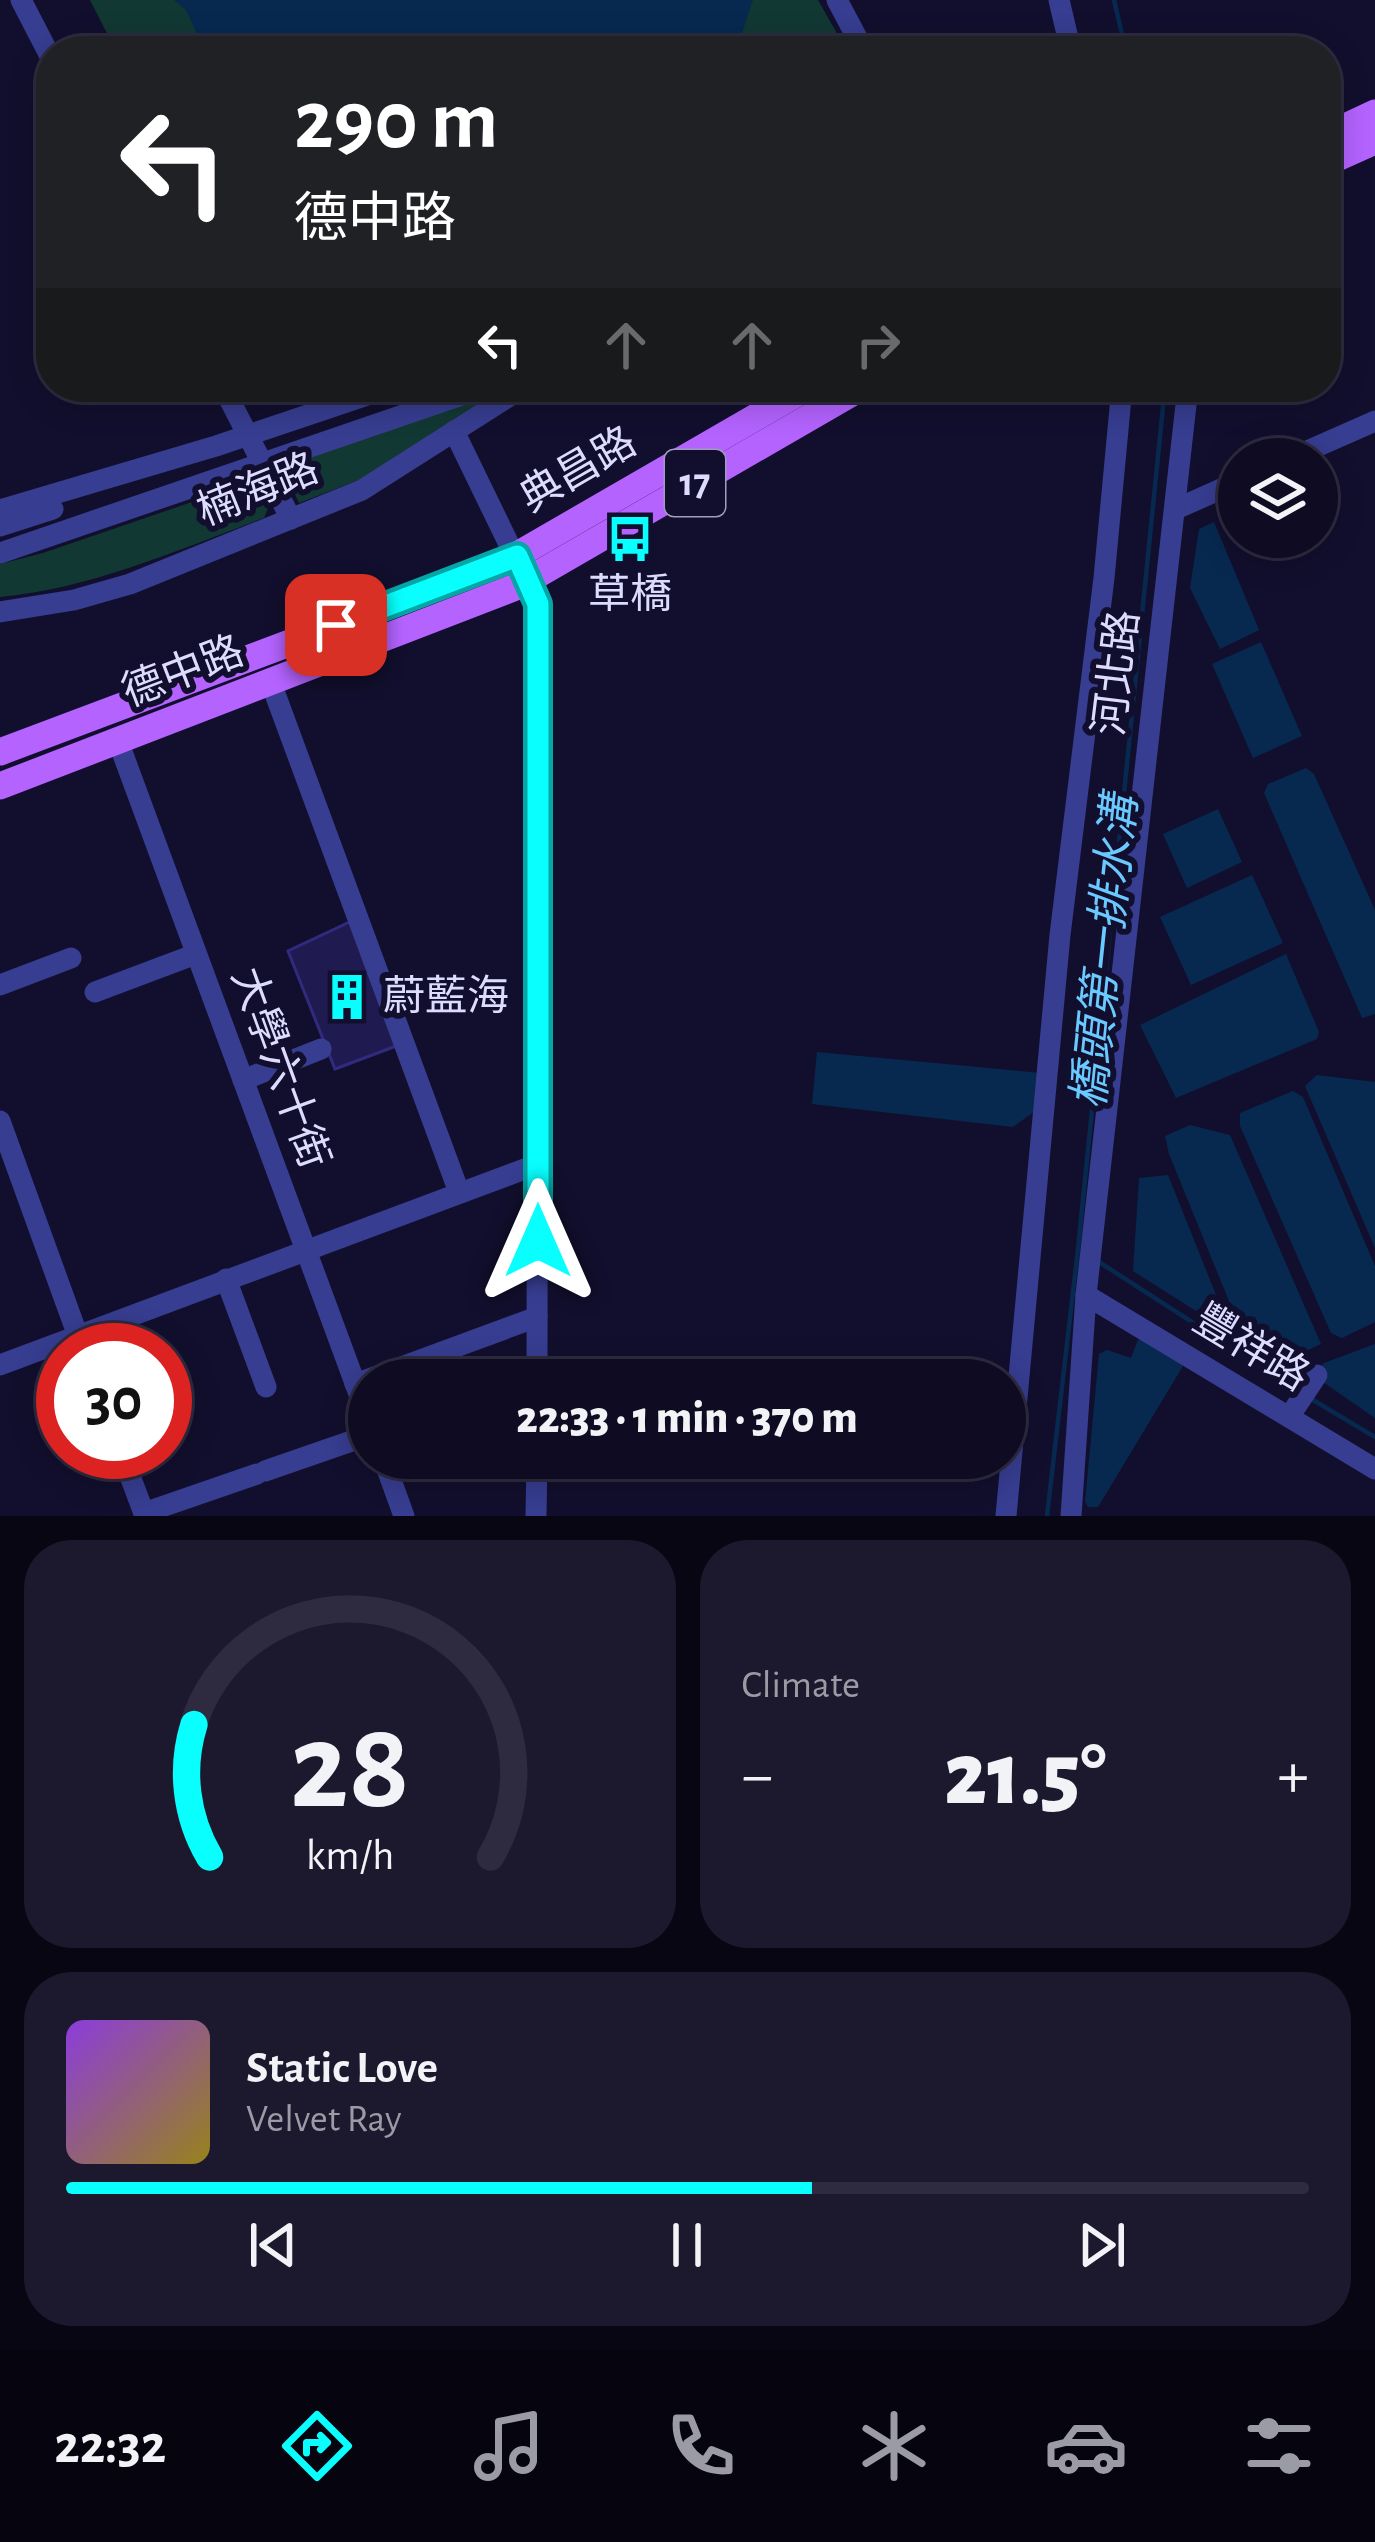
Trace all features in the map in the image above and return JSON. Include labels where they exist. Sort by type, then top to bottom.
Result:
[{"type":"main road","points":[[1341,129],[1375,113]]},
{"type":"main road","points":[[1341,156],[1375,141]]},
{"type":"main road","name":"典昌路","points":[[523,568],[791,402]]},
{"type":"main road","name":"德中路","points":[[0,786],[272,683],[523,568]]},
{"type":"main road","name":"德中路","points":[[0,752],[523,568]]},
{"type":"street","points":[[21,0],[40,36]]},
{"type":"street","points":[[837,0],[856,36]]},
{"type":"street","points":[[1059,0],[1067,36]]},
{"type":"street","points":[[231,402],[291,519]]},
{"type":"street","name":"楠海路","points":[[0,526],[346,402]]},
{"type":"street","name":"楠海路","points":[[0,554],[440,402]]},
{"type":"street","name":"楠海路","points":[[0,613],[130,584],[362,490],[500,402]]},
{"type":"street","points":[[1006,1516],[1060,935],[1121,402]]},
{"type":"street","name":"河北路","points":[[1071,1516],[1087,1289],[1187,402]]},
{"type":"street","points":[[1337,438],[1375,421]]},
{"type":"street","points":[[454,430],[538,604],[537,1359]]},
{"type":"street","name":"楠海路","points":[[0,510],[216,446]]},
{"type":"street","points":[[1176,508],[1218,490]]},
{"type":"street","points":[[272,683],[459,1192]]},
{"type":"street","name":"大學六十街","points":[[118,742],[348,1363]]},
{"type":"street","points":[[95,992],[196,954]]},
{"type":"street","points":[[0,985],[71,958]]},
{"type":"street","points":[[243,1080],[321,1049]]},
{"type":"street","points":[[0,1121],[9,1176],[72,1323]]},
{"type":"street","points":[[124,1323],[226,1279],[538,1164]]},
{"type":"street","points":[[226,1279],[266,1388]]},
{"type":"street","name":"豐祥路","points":[[1087,1289],[1303,1396],[1375,1469]]},
{"type":"street","points":[[424,1359],[538,1317]]},
{"type":"street","points":[[0,1365],[36,1355]]},
{"type":"street","points":[[131,1479],[144,1515],[348,1442]]},
{"type":"street","points":[[390,1479],[404,1516]]},
{"type":"street","points":[[536,1516],[537,1479]]},
{"type":"green space","points":[[90,0],[818,0],[838,36],[108,36]]},
{"type":"green space","points":[[464,402],[484,402],[364,478],[299,503],[282,466]]},
{"type":"green space","points":[[262,478],[270,503],[264,518],[101,576],[0,597],[0,564]]},
{"type":"water","points":[[174,0],[753,0],[741,36],[198,36],[186,10]]},
{"type":"water","points":[[1214,522],[1218,558],[1229,558],[1259,630],[1220,649],[1190,588],[1199,529]]},
{"type":"water","points":[[1261,642],[1302,736],[1253,758],[1212,664]]},
{"type":"water","points":[[1306,768],[1314,774],[1375,910],[1375,1014],[1362,1018],[1264,793],[1268,784]]},
{"type":"water","points":[[1218,809],[1242,862],[1187,888],[1163,834]]},
{"type":"water","points":[[1252,875],[1283,943],[1191,985],[1160,917]]},
{"type":"water","points":[[1286,954],[1319,1032],[1317,1039],[1176,1098],[1140,1025]]},
{"type":"water","points":[[817,1052],[1041,1073],[1038,1109],[1013,1127],[812,1104]]},
{"type":"water","points":[[1317,1075],[1375,1082],[1375,1248],[1305,1086]]},
{"type":"water","points":[[1293,1091],[1303,1097],[1375,1266],[1375,1322],[1342,1338],[1331,1333],[1240,1126],[1240,1113]]},
{"type":"water","points":[[1190,1125],[1230,1135],[1321,1344],[1279,1363],[1242,1333],[1169,1154],[1165,1136]]},
{"type":"water","points":[[1168,1175],[1224,1315],[1215,1323],[1133,1271],[1139,1178]]},
{"type":"water","points":[[1147,1338],[1183,1366],[1098,1507],[1088,1507],[1099,1354],[1107,1350],[1131,1358],[1138,1340]]},
{"type":"water","points":[[1375,1344],[1375,1418],[1323,1382],[1318,1369]]},
{"type":"building","name":"蔚藍海","points":[[358,918],[404,1043],[335,1069],[288,951]]},
{"type":"waterway","name":"橋頭第一排水溝","points":[[1114,0],[1122,36]]},
{"type":"waterway","name":"橋頭第一排水溝","points":[[1047,1516],[1163,402]]},
{"type":"waterway","points":[[1096,1260],[1299,1391]]},
{"type":"waterway","points":[[1308,1397],[1375,1437]]},
{"type":"place","name":"草橋","points":[[630,539]]},
{"type":"place","name":"蔚藍海","points":[[347,997]]},
{"type":"route","points":[[336,625],[517,556],[538,604],[538,1241]]}]
